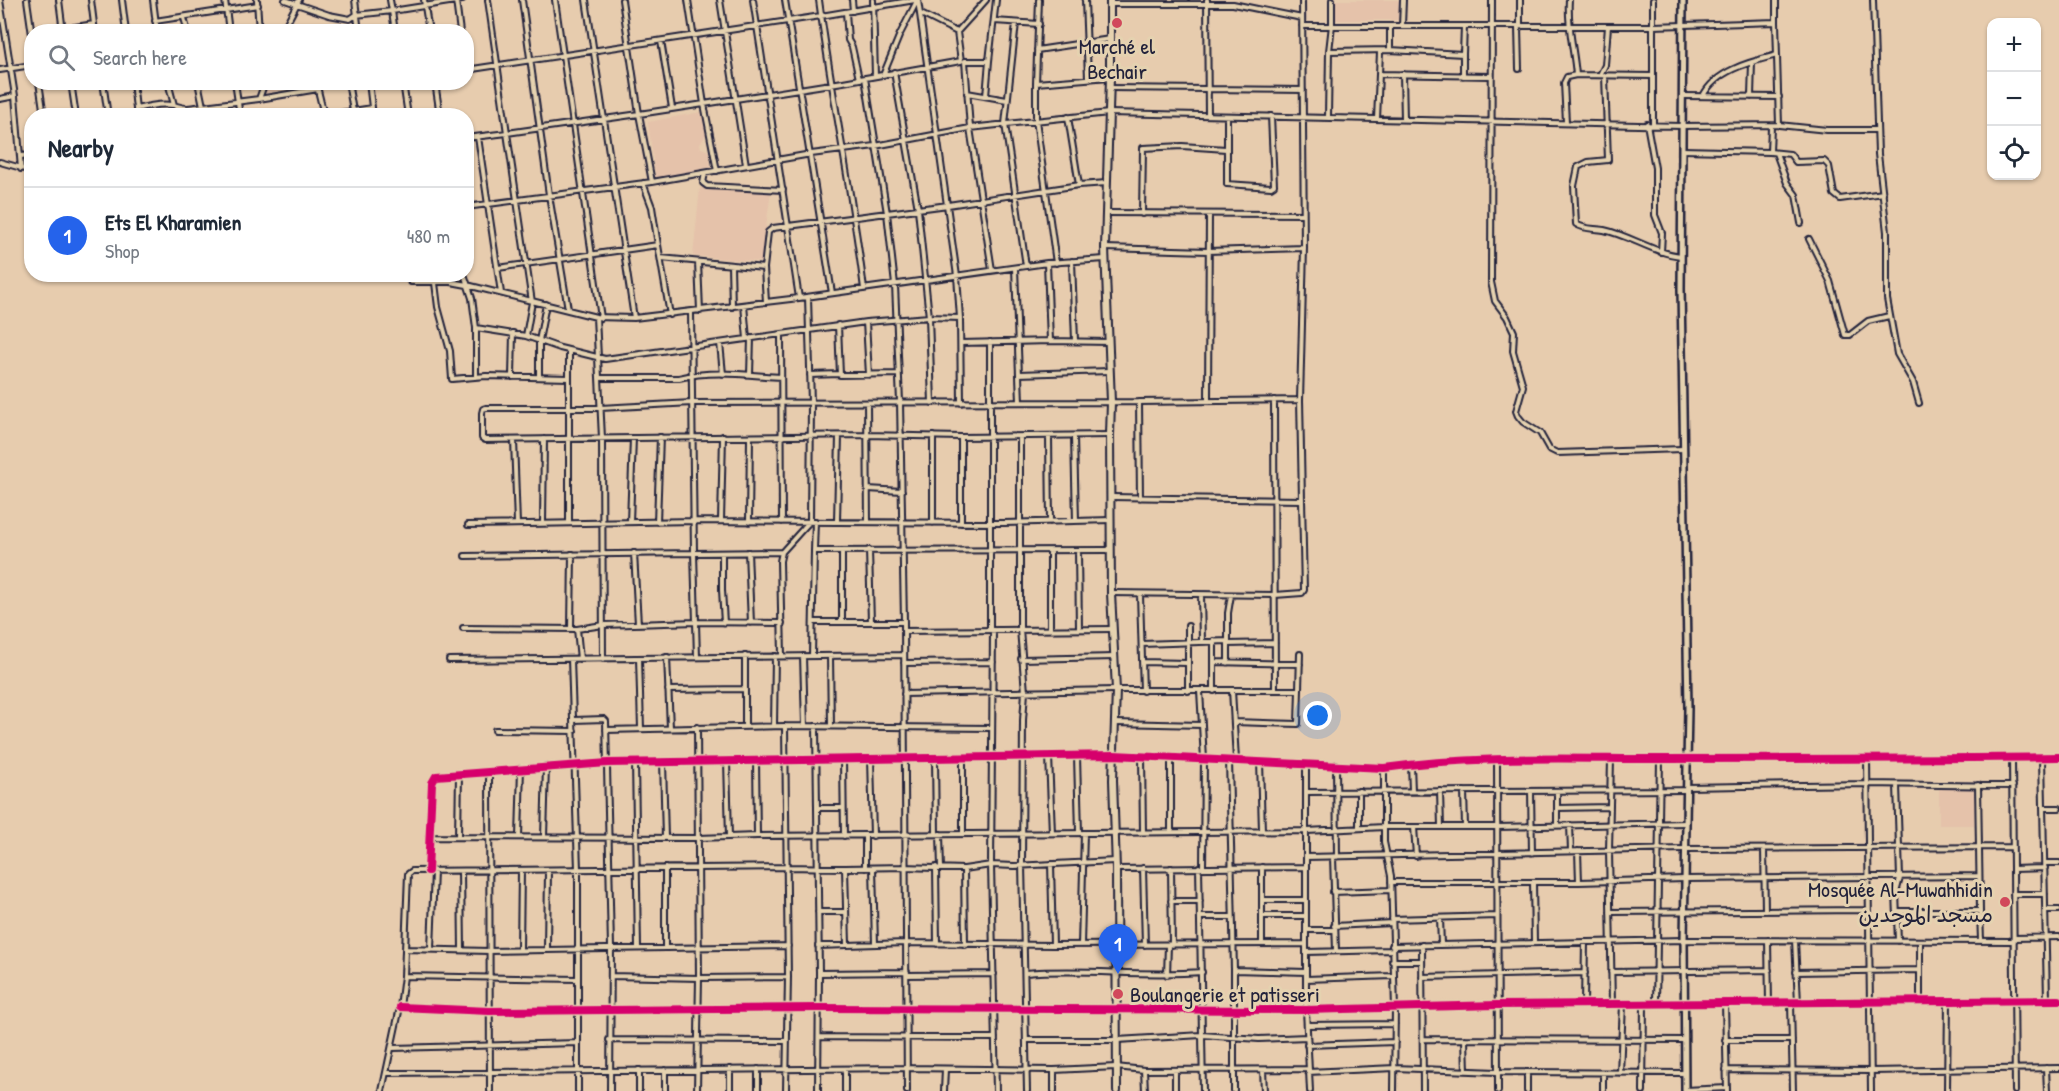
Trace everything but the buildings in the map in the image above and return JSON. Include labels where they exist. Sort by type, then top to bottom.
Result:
[{"type":"main road","points":[[1110,2],[1106,259],[1111,402],[1111,593],[1116,690],[1114,755],[1117,1091]]},
{"type":"street","points":[[0,0],[15,96],[21,169]]},
{"type":"street","points":[[27,0],[31,24]]},
{"type":"street","points":[[59,0],[62,24]]},
{"type":"street","points":[[91,0],[94,24]]},
{"type":"street","points":[[122,0],[125,24]]},
{"type":"street","points":[[153,0],[156,24]]},
{"type":"street","points":[[225,0],[228,24]]},
{"type":"street","points":[[285,0],[298,2],[345,18],[458,0],[460,24]]},
{"type":"street","points":[[355,0],[358,24]]},
{"type":"street","points":[[390,0],[394,24]]},
{"type":"street","points":[[424,0],[428,24]]},
{"type":"street","points":[[488,0],[516,200],[528,264],[532,302],[526,336]]},
{"type":"street","points":[[522,0],[549,195],[568,309]]},
{"type":"street","points":[[555,0],[598,317],[602,438],[603,659]]},
{"type":"street","points":[[586,0],[634,318]]},
{"type":"street","points":[[622,0],[652,182]]},
{"type":"street","points":[[688,0],[717,171]]},
{"type":"street","points":[[720,0],[746,165]]},
{"type":"street","points":[[753,0],[799,298]]},
{"type":"street","points":[[785,0],[832,293]]},
{"type":"street","points":[[819,0],[831,84],[855,217],[864,289]]},
{"type":"street","points":[[852,0],[853,11]]},
{"type":"street","points":[[873,0],[875,75]]},
{"type":"street","points":[[474,69],[917,0]]},
{"type":"street","points":[[917,0],[957,276],[961,343],[961,403]]},
{"type":"street","points":[[883,74],[917,0]]},
{"type":"street","points":[[957,32],[986,0]]},
{"type":"street","points":[[986,96],[996,0]]},
{"type":"street","points":[[1039,0],[1036,120],[1056,263]]},
{"type":"street","points":[[1085,0],[1088,78]]},
{"type":"street","points":[[1111,593],[1299,595],[1304,590],[1300,400],[1304,248],[1302,0]]},
{"type":"street","points":[[1328,117],[1332,0]]},
{"type":"street","points":[[1402,26],[1403,0]]},
{"type":"street","points":[[1492,0],[1491,282],[1495,301],[1507,317],[1514,332],[1513,351],[1524,386],[1516,411],[1518,416],[1523,423],[1540,433],[1549,449],[1557,453],[1683,449]]},
{"type":"street","points":[[1519,69],[1520,0]]},
{"type":"street","points":[[1569,0],[1569,26],[1576,75]]},
{"type":"street","points":[[1653,0],[1653,125]]},
{"type":"street","points":[[1683,0],[1681,256],[1689,708],[1684,911],[1685,1090],[1727,1089],[1725,1003]]},
{"type":"street","points":[[1776,0],[1779,125]]},
{"type":"street","points":[[1873,0],[1877,130],[1887,232],[1886,294],[1897,354],[1913,382],[1919,403]]},
{"type":"street","points":[[155,21],[184,18],[257,2],[258,24]]},
{"type":"street","points":[[286,24],[298,2]]},
{"type":"street","points":[[1110,2],[1233,2],[1302,18]]},
{"type":"street","points":[[1207,2],[1208,115]]},
{"type":"street","points":[[846,12],[848,40],[852,47],[859,79]]},
{"type":"street","points":[[920,14],[957,32]]},
{"type":"street","points":[[184,18],[186,24]]},
{"type":"street","points":[[994,21],[1039,24]]},
{"type":"street","points":[[1302,26],[1683,26],[1776,22]]},
{"type":"street","points":[[1016,23],[1005,124],[1026,266]]},
{"type":"street","points":[[1463,76],[1464,26]]},
{"type":"street","points":[[1608,26],[1602,75],[1608,160],[1588,162],[1578,167],[1575,176],[1576,224],[1581,227],[1603,229],[1661,252],[1681,256]]},
{"type":"street","points":[[1390,27],[1390,50]]},
{"type":"street","points":[[957,32],[993,270]]},
{"type":"street","points":[[1037,50],[1110,39]]},
{"type":"street","points":[[661,41],[672,109]]},
{"type":"street","points":[[1329,51],[1380,52],[1390,50],[1463,54]]},
{"type":"street","points":[[1377,118],[1380,52]]},
{"type":"street","points":[[1703,96],[1717,78],[1752,62],[1777,55]]},
{"type":"street","points":[[474,137],[801,89],[927,66],[963,61],[990,61]]},
{"type":"street","points":[[1751,97],[1752,62]]},
{"type":"street","points":[[0,70],[24,66]]},
{"type":"street","points":[[894,72],[918,209],[930,317],[932,403]]},
{"type":"street","points":[[1380,74],[1491,76]]},
{"type":"street","points":[[1403,74],[1404,119]]},
{"type":"street","points":[[1566,122],[1564,80],[1568,77],[1576,75],[1653,76]]},
{"type":"street","points":[[1036,83],[1110,77]]},
{"type":"street","points":[[865,78],[874,146],[887,213],[895,285],[900,402],[907,1091]]},
{"type":"street","points":[[1110,88],[1303,90]]},
{"type":"street","points":[[40,90],[43,108]]},
{"type":"street","points":[[72,90],[75,108]]},
{"type":"street","points":[[104,90],[107,108]]},
{"type":"street","points":[[134,90],[136,108]]},
{"type":"street","points":[[171,90],[176,106]]},
{"type":"street","points":[[200,90],[203,106]]},
{"type":"street","points":[[236,90],[239,108]]},
{"type":"street","points":[[259,99],[262,90]]},
{"type":"street","points":[[140,108],[151,105],[203,106],[238,103],[312,90]]},
{"type":"street","points":[[318,90],[322,108]]},
{"type":"street","points":[[350,90],[353,108]]},
{"type":"street","points":[[370,90],[372,108]]},
{"type":"street","points":[[404,90],[407,108]]},
{"type":"street","points":[[436,90],[439,108]]},
{"type":"street","points":[[967,93],[1007,100]]},
{"type":"street","points":[[0,99],[15,96]]},
{"type":"street","points":[[1684,96],[1779,97]]},
{"type":"street","points":[[474,206],[652,182],[779,159],[905,141],[970,128],[1109,113],[1682,126],[1779,125],[1827,130],[1877,130]]},
{"type":"street","points":[[1227,116],[1226,182],[1228,186],[1273,187],[1271,116]]},
{"type":"street","points":[[1068,117],[1079,185]]},
{"type":"street","points":[[1647,124],[1654,168],[1655,215],[1662,233],[1661,252]]},
{"type":"street","points":[[1770,152],[1771,126]]},
{"type":"street","points":[[477,137],[501,294]]},
{"type":"street","points":[[1142,214],[1143,148],[1182,146],[1226,148]]},
{"type":"street","points":[[1682,150],[1770,152],[1790,154],[1796,162],[1827,162],[1833,190],[1840,199],[1883,194]]},
{"type":"street","points":[[1776,153],[1787,183],[1796,195],[1801,223]]},
{"type":"street","points":[[0,162],[24,170]]},
{"type":"street","points":[[705,173],[703,183],[707,186],[783,190]]},
{"type":"street","points":[[643,183],[652,207],[670,315]]},
{"type":"street","points":[[766,302],[764,268],[765,246],[769,230],[1079,185],[1108,183]]},
{"type":"street","points":[[1107,213],[1303,214]]},
{"type":"street","points":[[1208,401],[1209,214]]},
{"type":"street","points":[[1809,239],[1830,281],[1845,335],[1850,335],[1868,321],[1889,316]]},
{"type":"street","points":[[498,268],[658,245]]},
{"type":"street","points":[[1106,249],[1208,251],[1304,248]]},
{"type":"street","points":[[661,258],[764,268]]},
{"type":"street","points":[[411,282],[467,285],[598,317],[634,318],[808,297],[1047,263],[1106,259]]},
{"type":"street","points":[[1072,261],[1075,341]]},
{"type":"street","points":[[698,262],[700,311]]},
{"type":"street","points":[[1047,263],[1050,341]]},
{"type":"street","points":[[731,265],[732,307]]},
{"type":"street","points":[[1015,268],[1020,402]]},
{"type":"street","points":[[466,282],[474,307],[477,328],[476,377]]},
{"type":"street","points":[[435,283],[454,380],[476,377],[569,378]]},
{"type":"street","points":[[808,297],[814,551],[812,656]]},
{"type":"street","points":[[539,377],[539,341],[546,304]]},
{"type":"street","points":[[744,305],[749,338],[750,375]]},
{"type":"street","points":[[691,312],[697,657]]},
{"type":"street","points":[[477,328],[526,336],[569,351],[605,359],[866,322],[930,317],[960,318]]},
{"type":"street","points":[[866,322],[869,375]]},
{"type":"street","points":[[838,326],[839,374]]},
{"type":"street","points":[[512,377],[513,333]]},
{"type":"street","points":[[781,335],[782,522]]},
{"type":"street","points":[[990,342],[990,552],[993,662],[991,865],[996,1091]]},
{"type":"street","points":[[961,343],[1110,342]]},
{"type":"street","points":[[720,343],[723,374]]},
{"type":"street","points":[[569,351],[569,523]]},
{"type":"street","points":[[1019,374],[1110,371]]},
{"type":"street","points":[[599,378],[679,378],[692,375],[723,374],[781,377]]},
{"type":"street","points":[[810,375],[898,374]]},
{"type":"street","points":[[1274,400],[1275,690]]},
{"type":"street","points":[[1110,435],[961,437],[811,435],[483,440],[483,409],[600,408],[692,403],[1300,400]]},
{"type":"street","points":[[1139,402],[1140,498]]},
{"type":"street","points":[[867,403],[868,522]]},
{"type":"street","points":[[837,521],[839,435]]},
{"type":"street","points":[[721,521],[723,436]]},
{"type":"street","points":[[933,436],[933,523]]},
{"type":"street","points":[[657,522],[660,437]]},
{"type":"street","points":[[749,522],[750,437]]},
{"type":"street","points":[[961,437],[961,523]]},
{"type":"street","points":[[1020,437],[1020,630],[1025,692],[1022,866],[1027,1091]]},
{"type":"street","points":[[1049,437],[1050,522]]},
{"type":"street","points":[[1074,437],[1076,521]]},
{"type":"street","points":[[630,522],[633,438]]},
{"type":"street","points":[[543,523],[544,439]]},
{"type":"street","points":[[514,440],[517,524]]},
{"type":"street","points":[[868,489],[902,491]]},
{"type":"street","points":[[1112,497],[1302,500]]},
{"type":"street","points":[[468,525],[694,521],[1021,523],[1112,519]]},
{"type":"street","points":[[782,656],[779,567],[782,552],[812,521]]},
{"type":"street","points":[[869,550],[871,622]]},
{"type":"street","points":[[814,551],[1111,550]]},
{"type":"street","points":[[1050,551],[1050,629]]},
{"type":"street","points":[[1078,551],[1079,629]]},
{"type":"street","points":[[748,552],[751,623]]},
{"type":"street","points":[[465,556],[782,552]]},
{"type":"street","points":[[842,552],[842,622]]},
{"type":"street","points":[[634,553],[638,624]]},
{"type":"street","points":[[722,553],[724,623]]},
{"type":"street","points":[[571,628],[572,554]]},
{"type":"street","points":[[1140,595],[1143,691]]},
{"type":"street","points":[[1201,595],[1202,642]]},
{"type":"street","points":[[1228,663],[1231,595]]},
{"type":"street","points":[[464,628],[577,629],[603,625],[696,622],[782,623]]},
{"type":"street","points":[[813,622],[904,622]]},
{"type":"street","points":[[1188,626],[1188,691]]},
{"type":"street","points":[[904,631],[1114,628]]},
{"type":"street","points":[[577,629],[580,659]]},
{"type":"street","points":[[1142,644],[1214,641],[1275,643]]},
{"type":"street","points":[[1214,641],[1214,691]]},
{"type":"street","points":[[1234,722],[1298,724],[1300,654]]},
{"type":"street","points":[[449,660],[904,655]]},
{"type":"street","points":[[745,656],[745,727]]},
{"type":"street","points":[[774,726],[775,656]]},
{"type":"street","points":[[803,656],[805,726]]},
{"type":"street","points":[[830,656],[831,726]]},
{"type":"street","points":[[667,657],[670,728]]},
{"type":"street","points":[[1021,659],[1114,657]]},
{"type":"street","points":[[639,658],[641,729]]},
{"type":"street","points":[[571,659],[578,869],[578,1091]]},
{"type":"street","points":[[904,663],[993,662]]},
{"type":"street","points":[[1142,662],[1187,663]]},
{"type":"street","points":[[1214,662],[1300,664]]},
{"type":"street","points":[[668,690],[745,689]]},
{"type":"street","points":[[904,694],[1116,690],[1298,690]]},
{"type":"street","points":[[1232,690],[1236,760]]},
{"type":"street","points":[[1200,691],[1204,759],[1200,901],[1203,1091]]},
{"type":"street","points":[[574,720],[604,719],[606,721],[611,948],[610,1091]]},
{"type":"street","points":[[1114,723],[1202,725]]},
{"type":"street","points":[[606,730],[774,726],[992,728]]},
{"type":"street","points":[[785,726],[788,946],[786,1091]]},
{"type":"street","points":[[816,726],[818,1091]]},
{"type":"street","points":[[696,1091],[699,978],[697,728]]},
{"type":"street","points":[[495,730],[574,731]]},
{"type":"street","points":[[428,871],[432,780],[438,775],[546,766],[698,760],[1114,755],[1384,768],[1411,764],[1497,759],[2059,757]]},
{"type":"street","points":[[1050,756],[1052,833]]},
{"type":"street","points":[[1077,756],[1084,863],[1081,945]]},
{"type":"street","points":[[1142,756],[1143,832]]},
{"type":"street","points":[[963,757],[963,834]]},
{"type":"street","points":[[1171,757],[1171,832]]},
{"type":"street","points":[[2042,757],[2047,1000]]},
{"type":"street","points":[[871,758],[873,836]]},
{"type":"street","points":[[935,758],[939,868],[937,944]]},
{"type":"street","points":[[2012,758],[2015,1091]]},
{"type":"street","points":[[843,759],[844,836]]},
{"type":"street","points":[[1497,759],[1498,1091]]},
{"type":"street","points":[[1611,759],[1609,882],[1612,1004]]},
{"type":"street","points":[[1656,1004],[1660,759]]},
{"type":"street","points":[[1867,759],[1871,1091]]},
{"type":"street","points":[[756,760],[756,836]]},
{"type":"street","points":[[1229,760],[1234,970],[1234,1091]]},
{"type":"street","points":[[663,761],[665,838]]},
{"type":"street","points":[[726,761],[729,837]]},
{"type":"street","points":[[1260,761],[1262,831]]},
{"type":"street","points":[[635,762],[638,948]]},
{"type":"street","points":[[1306,763],[1306,1010],[1310,1091]]},
{"type":"street","points":[[1336,764],[1337,829],[1333,892],[1336,951]]},
{"type":"street","points":[[1411,764],[1412,791]]},
{"type":"street","points":[[544,837],[546,766]]},
{"type":"street","points":[[519,837],[521,768]]},
{"type":"street","points":[[1384,768],[1384,826],[1387,857],[1391,870],[1395,1009],[1394,1091]]},
{"type":"street","points":[[489,771],[490,1091]]},
{"type":"street","points":[[458,837],[459,773]]},
{"type":"street","points":[[1306,792],[1660,790],[1867,784],[2013,786]]},
{"type":"street","points":[[1897,784],[1898,941]]},
{"type":"street","points":[[1978,785],[1981,941]]},
{"type":"street","points":[[1464,791],[1465,827]]},
{"type":"street","points":[[1531,791],[1532,853]]},
{"type":"street","points":[[1557,791],[1557,825]]},
{"type":"street","points":[[1359,792],[1359,828]]},
{"type":"street","points":[[1440,792],[1441,827]]},
{"type":"street","points":[[1557,808],[1610,807]]},
{"type":"street","points":[[2043,807],[2059,808]]},
{"type":"street","points":[[817,808],[843,808]]},
{"type":"street","points":[[428,837],[817,837],[1307,831],[1384,826],[1497,827],[1686,823]]},
{"type":"street","points":[[1570,825],[1571,852]]},
{"type":"street","points":[[1414,827],[1416,856]]},
{"type":"street","points":[[865,836],[866,868]]},
{"type":"street","points":[[1306,857],[1387,857],[1658,849],[2013,848]]},
{"type":"street","points":[[1764,849],[1765,911]]},
{"type":"street","points":[[1578,851],[1579,882]]},
{"type":"street","points":[[382,1091],[400,1007],[404,976],[408,874],[412,871],[698,867],[964,869],[991,865],[1022,866],[1115,861]]},
{"type":"street","points":[[2045,863],[2059,863]]},
{"type":"street","points":[[1051,864],[1053,945]]},
{"type":"street","points":[[1262,867],[1262,944]]},
{"type":"street","points":[[1116,869],[1306,867]]},
{"type":"street","points":[[665,948],[666,868]]},
{"type":"street","points":[[845,868],[847,945]]},
{"type":"street","points":[[873,868],[875,944]]},
{"type":"street","points":[[1143,868],[1145,945]]},
{"type":"street","points":[[1167,975],[1170,945],[1171,868]]},
{"type":"street","points":[[2013,869],[2045,868]]},
{"type":"street","points":[[964,869],[965,945]]},
{"type":"street","points":[[547,949],[548,870]]},
{"type":"street","points":[[431,949],[434,871]]},
{"type":"street","points":[[461,871],[462,950]]},
{"type":"street","points":[[520,949],[521,871]]},
{"type":"street","points":[[1391,882],[1609,882],[1979,876]]},
{"type":"street","points":[[1533,882],[1534,942]]},
{"type":"street","points":[[1333,892],[1391,890]]},
{"type":"street","points":[[2013,894],[2045,894]]},
{"type":"street","points":[[1262,900],[1306,900]]},
{"type":"street","points":[[1171,901],[1200,901]]},
{"type":"street","points":[[1610,912],[1868,910]]},
{"type":"street","points":[[2046,910],[2059,910]]},
{"type":"street","points":[[1898,911],[1980,911]]},
{"type":"street","points":[[818,912],[846,912]]},
{"type":"street","points":[[1262,916],[1306,916]]},
{"type":"street","points":[[1306,930],[1392,921],[1497,916]]},
{"type":"street","points":[[1200,917],[1232,917]]},
{"type":"street","points":[[1440,918],[1441,945]]},
{"type":"street","points":[[1306,952],[1422,945],[1534,942],[1981,941],[2059,937]]},
{"type":"street","points":[[1768,940],[1769,1004]]},
{"type":"street","points":[[1795,940],[1798,1003]]},
{"type":"street","points":[[1920,941],[1920,1002]]},
{"type":"street","points":[[1584,1004],[1585,942]]},
{"type":"street","points":[[818,946],[906,943],[965,945],[1306,944]]},
{"type":"street","points":[[1422,945],[1423,1091]]},
{"type":"street","points":[[405,949],[489,951],[788,946]]},
{"type":"street","points":[[1392,961],[1422,961]]},
{"type":"street","points":[[1234,970],[1306,972]]},
{"type":"street","points":[[1611,972],[1769,970]]},
{"type":"street","points":[[1796,972],[1920,970]]},
{"type":"street","points":[[1026,973],[1050,971],[1167,975],[1202,972]]},
{"type":"street","points":[[819,973],[994,974]]},
{"type":"street","points":[[1422,977],[1585,973]]},
{"type":"street","points":[[404,976],[578,979]]},
{"type":"street","points":[[611,976],[788,977]]},
{"type":"street","points":[[1306,979],[1393,976]]},
{"type":"street","points":[[400,1007],[489,1011],[786,1008],[1306,1010],[1497,1005],[2059,1000]]},
{"type":"street","points":[[1947,1091],[1948,1001]]},
{"type":"street","points":[[1620,1073],[1623,1004]]},
{"type":"street","points":[[1643,1091],[1644,1004]]},
{"type":"street","points":[[1791,1004],[1793,1091]]},
{"type":"street","points":[[1307,1025],[1395,1024]]},
{"type":"street","points":[[1027,1040],[1117,1040],[1202,1035],[1233,1038],[1307,1037]]},
{"type":"street","points":[[819,1037],[996,1038]]},
{"type":"street","points":[[1423,1039],[1684,1040]]},
{"type":"street","points":[[1465,1039],[1466,1071]]},
{"type":"street","points":[[609,1040],[786,1041]]},
{"type":"street","points":[[1725,1040],[1792,1040]]},
{"type":"street","points":[[1307,1045],[1395,1042]]},
{"type":"street","points":[[393,1047],[578,1043]]},
{"type":"street","points":[[387,1073],[907,1068],[1054,1070],[1116,1067],[1144,1070],[1395,1068],[1497,1072],[1685,1073]]},
{"type":"street","points":[[2046,1068],[2047,1091]]},
{"type":"street","points":[[1726,1070],[1870,1071],[2059,1068]]},
{"type":"street","points":[[729,1091],[730,1069]]},
{"type":"street","points":[[758,1069],[758,1091]]},
{"type":"street","points":[[845,1069],[845,1091]]},
{"type":"street","points":[[944,1091],[945,1069]]},
{"type":"street","points":[[639,1070],[639,1091]]},
{"type":"street","points":[[664,1070],[666,1091]]},
{"type":"street","points":[[1054,1070],[1054,1091]]},
{"type":"street","points":[[1144,1070],[1145,1091]]},
{"type":"street","points":[[1174,1070],[1174,1091]]},
{"type":"street","points":[[1263,1070],[1264,1091]]},
{"type":"street","points":[[1527,1072],[1527,1091]]},
{"type":"street","points":[[1603,1073],[1604,1091]]},
{"type":"shaded area","points":[[1335,0],[1406,0],[1406,20],[1335,20]]},
{"type":"shaded area","points":[[266,90],[281,90],[264,94]]},
{"type":"shaded area","points":[[701,112],[706,135],[700,144],[701,148],[709,151],[712,171],[656,181],[648,122]]},
{"type":"shaded area","points":[[700,188],[771,191],[761,262],[693,256]]},
{"type":"shaded area","points":[[1939,789],[1974,789],[1974,825],[1939,825]]},
{"type":"cycle path","points":[[428,871],[432,783],[436,776],[608,763],[1114,755],[1384,768],[1453,761],[1522,759],[2059,757]]},
{"type":"cycle path","points":[[400,1007],[489,1011],[819,1008],[1306,1010],[1497,1005],[2059,1000]]},
{"type":"place","name":"Marché el Bechair","points":[[1117,23]]},
{"type":"place","name":"Mosquée Al-Muwahhidin مسجد الموحدين","points":[[2005,902]]},
{"type":"place","name":"Ets El Kharamien","points":[[1118,974]]},
{"type":"place","name":"Boulangerie et patisseri","points":[[1118,994]]}]
